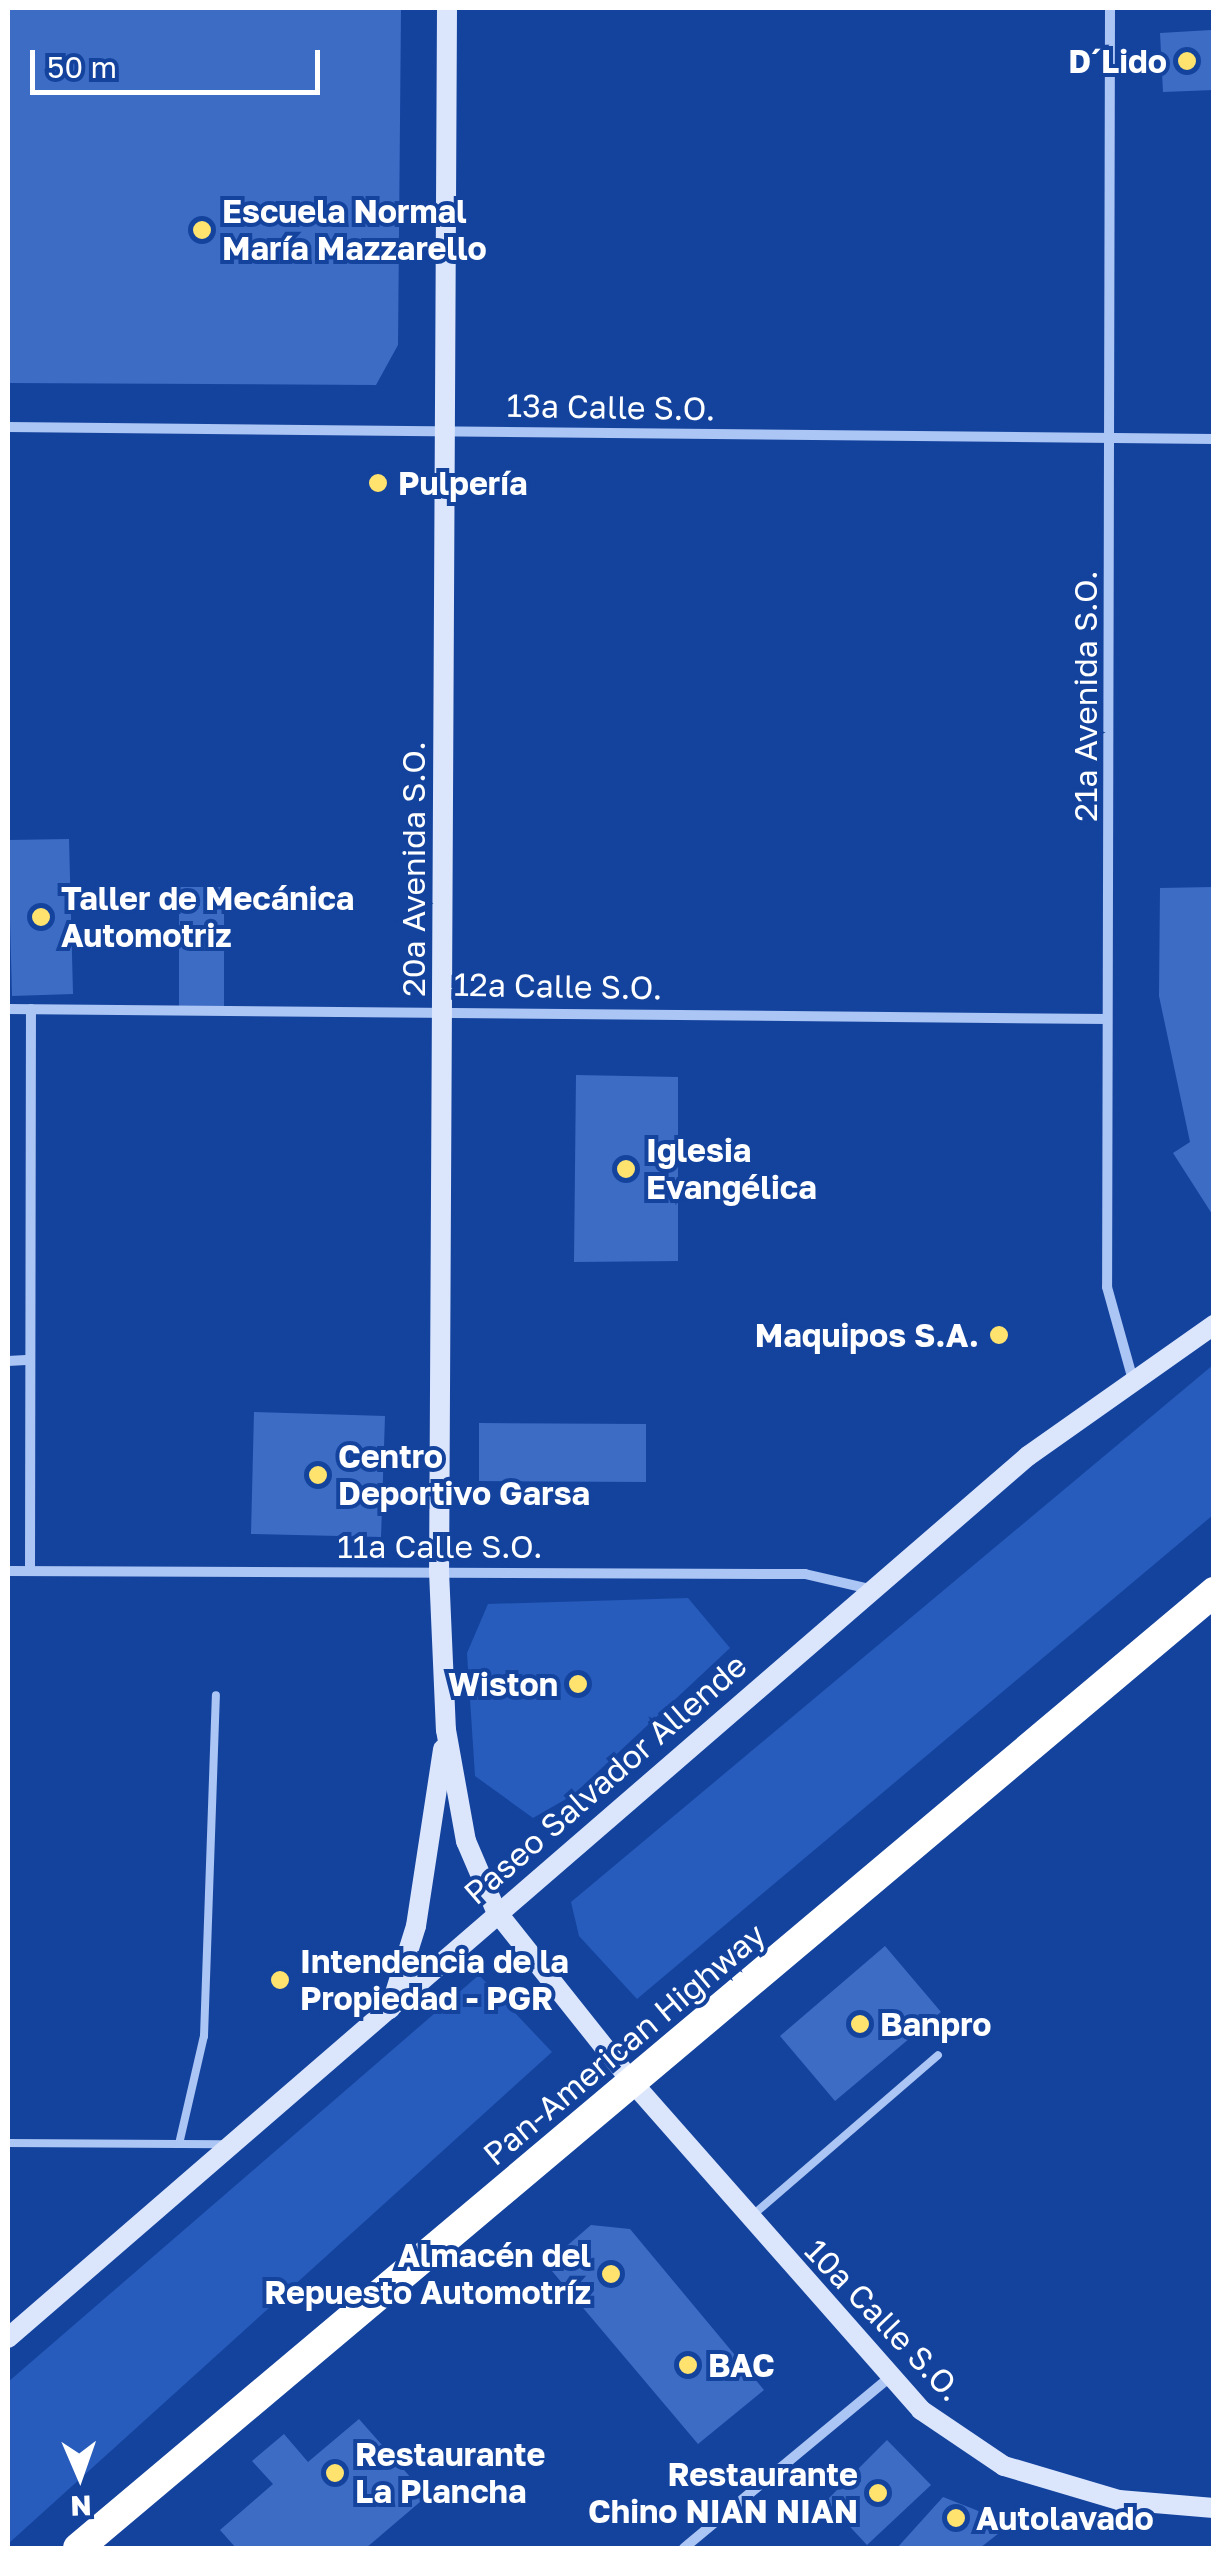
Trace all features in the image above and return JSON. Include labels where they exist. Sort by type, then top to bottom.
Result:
[{"type":"highway","name":"Pan-American Highway","points":[[78,2548],[1214,1592]]},
{"type":"street","name":"20a Avenida S.O.","points":[[446,1730],[439,1571],[447,8]]},
{"type":"street","name":"21a Avenida S.O.","points":[[1110,8],[1112,438],[1107,1287],[1133,1380]]},
{"type":"street","name":"13a Calle S.O.","points":[[8,427],[1214,439]]},
{"type":"street","name":"12a Calle S.O.","points":[[8,1009],[443,1009],[1108,1019]]},
{"type":"street","points":[[30,1570],[26,1360],[31,1009]]},
{"type":"street","name":"Paseo Salvador Allende","points":[[8,2338],[236,2144],[496,1912],[870,1589],[1133,1380],[1214,1325]]},
{"type":"street","points":[[8,1360],[26,1360]]},
{"type":"street","name":"11a Calle S.O.","points":[[8,1571],[805,1574],[870,1589]]},
{"type":"street","points":[[389,2011],[416,1926],[446,1730]]},
{"type":"street","name":"10a Calle S.O.","points":[[446,1730],[466,1842],[496,1912],[747,2220],[921,2410],[1004,2466],[1119,2500],[1214,2508]]},
{"type":"street","points":[[684,2548],[890,2377]]},
{"type":"lane","points":[[179,2144],[204,2036],[216,1695]]},
{"type":"lane","points":[[747,2220],[938,2055]]},
{"type":"lane","points":[[8,2143],[236,2144]]},
{"type":"shaded area","points":[[1213,1365],[1213,1515],[637,1999],[579,1936],[571,1902]]},
{"type":"shaded area","points":[[688,1598],[730,1648],[573,1795],[533,1818],[475,1776],[467,1653],[488,1604]]},
{"type":"shaded area","points":[[479,1975],[552,2052],[8,2544],[8,2382]]},
{"type":"building","name":"Escuela Normal María Mazzarello","points":[[8,8],[401,8],[398,345],[376,385],[8,383]]},
{"type":"building","name":"D´Lido","points":[[1211,30],[1213,90],[1163,92],[1160,33]]},
{"type":"building","name":"Taller de Mecánica Automotriz","points":[[69,839],[73,994],[12,996],[8,840]]},
{"type":"building","points":[[179,887],[224,887],[224,1007],[179,1007]]},
{"type":"building","points":[[1214,887],[1214,1217],[1173,1153],[1190,1142],[1159,996],[1160,888]]},
{"type":"building","name":"Iglesia Evangélica","points":[[576,1075],[678,1077],[678,1261],[574,1262]]},
{"type":"building","name":"Centro Deportivo Garsa","points":[[254,1412],[385,1416],[381,1537],[251,1534]]},
{"type":"building","points":[[479,1423],[646,1424],[646,1482],[479,1481]]},
{"type":"building","name":"Banpro","points":[[885,1946],[941,2012],[835,2101],[780,2036]]},
{"type":"building","points":[[591,2225],[630,2229],[764,2390],[698,2444],[546,2264]]},
{"type":"building","name":"Restaurante La Plancha","points":[[359,2419],[427,2496],[366,2548],[236,2548],[220,2530],[273,2484],[252,2461],[284,2434],[308,2462]]},
{"type":"building","name":"Restaurante Chino NIAN NIAN","points":[[887,2440],[931,2485],[867,2545],[826,2501]]},
{"type":"building","name":"Autolavado","points":[[943,2497],[1008,2526],[980,2548],[897,2548]]},
{"type":"place","name":"D´Lido","points":[[1187,61]]},
{"type":"place","name":"Escuela Normal María Mazzarello","points":[[202,230]]},
{"type":"place","name":"Pulpería","points":[[378,483]]},
{"type":"place","name":"Taller de Mecánica Automotriz","points":[[41,917]]},
{"type":"place","name":"Iglesia Evangélica","points":[[626,1169]]},
{"type":"place","name":"Maquipos S.A.","points":[[999,1335]]},
{"type":"place","name":"Centro Deportivo Garsa","points":[[318,1475]]},
{"type":"place","name":"Wiston","points":[[578,1684]]},
{"type":"place","name":"Intendencia de la Propiedad - PGR","points":[[280,1980]]},
{"type":"place","name":"Banpro","points":[[860,2024]]},
{"type":"place","name":"Almacén del Repuesto Automotríz","points":[[611,2274]]},
{"type":"place","name":"BAC","points":[[688,2365]]},
{"type":"place","name":"Restaurante La Plancha","points":[[335,2473]]},
{"type":"place","name":"Restaurante Chino NIAN NIAN","points":[[878,2493]]},
{"type":"place","name":"Autolavado","points":[[956,2518]]}]
